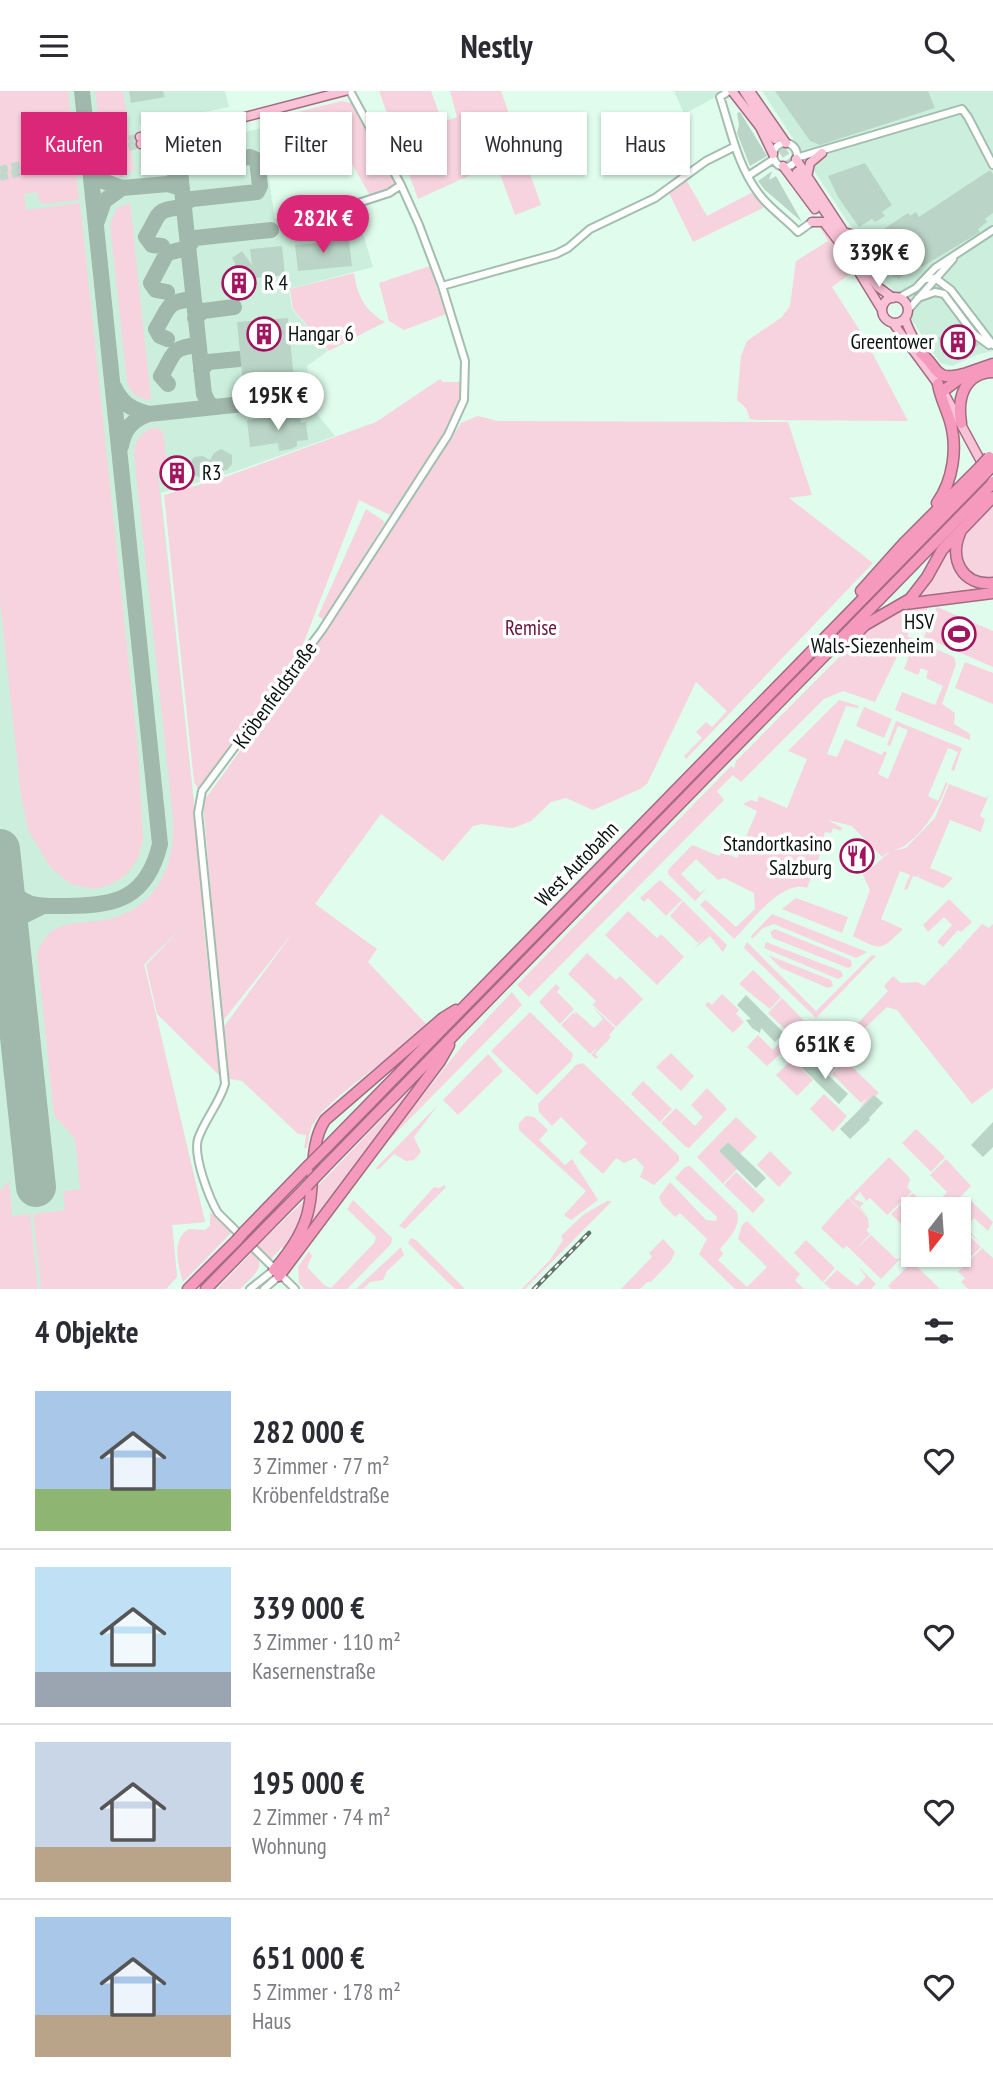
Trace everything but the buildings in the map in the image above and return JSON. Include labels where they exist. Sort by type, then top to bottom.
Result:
[{"type":"highway","points":[[921,356],[943,377],[967,373],[993,364]]},
{"type":"highway","points":[[961,423],[958,405],[963,389],[976,376],[993,372]]},
{"type":"highway","points":[[927,519],[946,486],[954,449],[953,432],[940,388],[967,373]]},
{"type":"highway","points":[[858,603],[859,593],[927,519],[981,472],[992,458]]},
{"type":"highway","name":"West Autobahn","points":[[188,1289],[238,1234],[327,1147],[858,603],[981,472]]},
{"type":"highway","name":"West Autobahn","points":[[206,1289],[992,484]]},
{"type":"highway","points":[[832,648],[850,640],[865,625],[901,605],[921,586],[942,550],[993,497]]},
{"type":"highway","points":[[962,529],[955,549],[960,569],[975,582],[993,583]]},
{"type":"highway","points":[[901,605],[922,600],[993,593]]},
{"type":"highway","points":[[277,1273],[306,1219],[317,1137],[325,1120],[443,1018],[466,1004]]},
{"type":"highway","points":[[277,1273],[440,1061],[455,1034]]},
{"type":"main road","points":[[140,140],[348,91]]},
{"type":"main road","points":[[731,91],[760,127],[774,157]]},
{"type":"main road","points":[[739,91],[775,139]]},
{"type":"main road","points":[[744,91],[760,118]]},
{"type":"main road","points":[[750,91],[786,143]]},
{"type":"main road","points":[[807,177],[810,163],[822,153]]},
{"type":"main road","points":[[796,159],[844,232],[848,249],[886,320],[893,323],[916,356],[921,356]]},
{"type":"main road","points":[[783,166],[818,214],[828,223]]},
{"type":"main road","points":[[797,172],[828,223],[878,287],[905,303],[907,329],[961,423],[992,484]]},
{"type":"main road","points":[[812,222],[818,214]]},
{"type":"main road","points":[[812,222],[828,223]]},
{"type":"main road","points":[[844,232],[861,237],[867,254],[868,273]]},
{"type":"main road","points":[[882,310],[886,302],[896,298]]},
{"type":"main road","points":[[893,323],[906,314]]},
{"type":"street","name":"Kröbenfeldstraße","points":[[295,1289],[238,1234],[211,1202],[197,1150],[199,1137],[220,1099],[225,1084],[198,813],[199,800],[202,791],[322,630],[454,425],[464,400],[466,362],[442,286],[401,185],[348,91]]},
{"type":"street","points":[[731,91],[720,97],[734,147],[760,196],[798,232],[812,222]]},
{"type":"street","points":[[774,157],[783,166],[789,166],[796,159],[962,109],[993,165]]},
{"type":"street","points":[[748,176],[774,157],[777,146],[786,143],[794,148],[796,159]]},
{"type":"street","points":[[442,286],[556,254],[568,248],[590,229],[655,198],[706,161],[734,147]]},
{"type":"street","points":[[351,226],[349,208],[352,205],[389,193],[401,185]]},
{"type":"street","points":[[896,298],[916,288],[935,268],[956,257],[993,230]]},
{"type":"street","points":[[906,314],[918,297],[956,257]]},
{"type":"street","points":[[924,280],[935,278],[951,291],[993,345]]},
{"type":"street","points":[[918,297],[928,293],[944,294],[977,337],[986,344],[993,345]]},
{"type":"street","points":[[250,1289],[277,1273]]},
{"type":"street","points":[[264,1289],[277,1273]]},
{"type":"shaded area","points":[[0,91],[225,91],[229,107],[204,112],[141,112],[141,175],[246,175],[246,132],[260,128],[260,175],[268,175],[275,219],[320,215],[346,207],[347,226],[360,224],[373,267],[289,289],[292,309],[328,351],[307,366],[313,409],[335,436],[234,472],[161,493],[205,905],[144,965],[205,1222],[172,1225],[177,1277],[166,1289],[0,1289]]},
{"type":"shaded area","points":[[674,91],[727,91],[688,112],[683,112]]},
{"type":"shaded area","points":[[762,91],[993,91],[993,351],[976,355],[953,366],[940,363]]},
{"type":"green space","points":[[0,91],[68,91],[70,112],[21,112],[21,175],[76,175],[79,200],[45,204],[39,202],[37,192],[24,194],[26,210],[80,203],[138,751],[143,840],[137,860],[126,875],[109,885],[94,889],[71,884],[50,867],[28,830],[21,795],[0,602]]},
{"type":"green space","points":[[95,91],[123,91],[126,112],[98,112]]},
{"type":"green space","points":[[379,91],[431,91],[438,112],[387,112]]},
{"type":"green space","points":[[450,91],[501,91],[508,112],[461,112],[461,175],[470,175],[418,199],[409,175],[447,175],[447,120],[457,117]]},
{"type":"green space","points":[[342,101],[351,103],[366,127],[366,175],[392,175],[396,184],[371,197],[352,164],[352,112],[297,112]]},
{"type":"green space","points":[[127,119],[134,169],[127,173]]},
{"type":"green space","points":[[500,175],[530,175],[541,205],[515,215]]},
{"type":"green space","points":[[685,178],[707,216],[753,192],[765,207],[693,242],[668,191]]},
{"type":"green space","points":[[803,200],[854,271],[832,287],[864,337],[908,421],[758,420],[750,419],[746,408],[737,400],[741,356],[747,341],[782,317],[790,306],[796,261],[828,241]]},
{"type":"green space","points":[[130,203],[151,400],[135,395],[127,381],[110,224],[117,208]]},
{"type":"green space","points":[[430,266],[446,314],[404,330],[389,321],[379,283]]},
{"type":"green space","points":[[354,273],[363,302],[385,322],[329,351],[293,309],[290,289]]},
{"type":"green space","points":[[440,379],[443,382],[463,382],[460,400],[446,435],[390,515],[359,500],[302,647],[260,711],[207,782],[198,789],[194,782],[164,495],[228,476],[376,422]]},
{"type":"green space","name":"Remise","points":[[478,416],[498,421],[788,422],[812,495],[789,498],[873,563],[686,759],[684,756],[702,738],[696,732],[706,722],[712,727],[727,711],[696,682],[647,784],[640,789],[593,810],[566,798],[551,802],[531,821],[513,828],[481,824],[473,826],[443,861],[381,814],[315,904],[377,949],[368,962],[428,1026],[321,1113],[311,1127],[307,1148],[304,1148],[306,1135],[298,1134],[242,1081],[221,1077],[157,1014],[146,965],[187,922],[144,964],[205,1222],[172,1225],[177,1277],[166,1289],[41,1289],[33,1214],[65,1210],[63,1191],[80,1189],[75,1139],[54,1115],[37,954],[49,933],[57,928],[109,919],[140,905],[160,882],[167,868],[173,836],[134,454],[138,440],[151,428],[156,427],[163,432],[167,463],[158,474],[205,905],[202,908],[214,1026],[223,1028],[295,930],[222,1022],[203,802],[326,632],[461,423]]},
{"type":"green space","points":[[993,504],[993,579],[986,580],[969,574],[958,555],[965,530]]},
{"type":"green space","points":[[366,509],[385,522],[324,620],[318,616]]},
{"type":"green space","points":[[952,542],[957,568],[993,587],[993,590],[914,599]]},
{"type":"green space","points":[[930,603],[919,625],[913,622],[907,636],[954,657],[956,664],[942,704],[955,713],[954,724],[970,734],[970,740],[895,710],[902,692],[935,705],[943,686],[926,678],[928,671],[921,668],[918,675],[904,669],[910,653],[900,650],[875,702],[843,691],[824,699],[741,782],[733,775],[717,791],[724,800],[529,997],[517,985],[731,766],[734,768],[736,761],[864,632],[884,617]]},
{"type":"green space","name":"HSV Wals-Siezenheim","points":[[937,607],[993,631],[993,667],[924,637]]},
{"type":"green space","points":[[965,662],[993,673],[993,704],[955,688]]},
{"type":"green space","points":[[839,700],[859,706],[846,706],[827,754],[837,757],[845,739],[882,755],[884,751],[887,753],[878,774],[888,779],[908,730],[898,726],[890,746],[887,745],[896,721],[962,748],[954,771],[951,770],[958,752],[948,748],[928,796],[938,801],[946,782],[948,783],[932,817],[907,844],[882,857],[852,826],[828,820],[842,828],[841,831],[833,828],[831,833],[825,832],[821,844],[824,845],[807,888],[797,887],[777,896],[734,939],[700,905],[707,901],[736,927],[755,909],[754,893],[724,878],[718,880],[696,859],[681,874],[700,893],[708,887],[695,901],[668,874],[668,870],[692,845],[719,856],[722,852],[737,858],[757,811],[743,804],[751,800],[757,802],[759,796],[787,808],[807,759],[788,751]]},
{"type":"green space","points":[[864,707],[892,719],[884,738],[856,726]]},
{"type":"green space","points":[[949,784],[986,798],[989,795],[980,816],[985,819],[981,832],[950,820],[930,868],[953,878],[943,888],[919,878],[918,873],[918,877],[913,876],[907,890],[904,889],[910,875],[900,871],[881,919],[903,929],[885,945],[880,946],[853,936],[870,890],[863,875],[891,851],[906,848],[935,818]]},
{"type":"green space","points":[[660,880],[682,900],[666,916],[648,898],[644,902],[640,898]]},
{"type":"green space","points":[[796,898],[848,917],[842,933],[782,909]]},
{"type":"green space","points":[[949,899],[972,922],[961,932],[958,930],[943,947],[937,942],[952,925],[944,917],[928,932],[923,925]]},
{"type":"green space","points":[[683,901],[727,945],[723,952],[710,936],[694,949],[704,938],[698,943],[670,916]]},
{"type":"green space","points":[[628,911],[657,938],[661,934],[684,957],[657,985],[605,935]]},
{"type":"green space","points":[[772,914],[867,952],[856,958],[774,924],[763,928],[752,939],[751,936]]},
{"type":"green space","points":[[982,924],[989,928],[993,924],[993,1088],[972,1104],[897,1010],[887,1007],[863,1030],[857,1024],[888,991],[884,986],[893,976],[901,983],[918,982],[924,986],[946,963],[948,967],[947,962],[960,948],[963,950],[961,947]]},
{"type":"green space","points":[[775,929],[851,960],[852,966],[848,968],[773,938],[770,932]]},
{"type":"green space","points":[[747,942],[816,1011],[872,955],[876,956],[816,1018],[744,948]]},
{"type":"green space","points":[[766,942],[841,971],[843,976],[838,979],[764,948]]},
{"type":"green space","points":[[587,953],[616,980],[620,976],[643,999],[616,1027],[593,1005],[596,1001],[568,974]]},
{"type":"green space","points":[[768,955],[831,980],[833,986],[828,988],[781,968]]},
{"type":"green space","points":[[753,970],[781,997],[770,1009],[739,984]]},
{"type":"green space","points":[[556,984],[560,988],[557,992],[574,1009],[560,1024],[539,1002]]},
{"type":"green space","points":[[512,992],[522,1005],[380,1149],[466,1041]]},
{"type":"green space","points":[[722,994],[739,1010],[736,1014],[744,1022],[733,1033],[705,1005],[708,1002],[712,1005]]},
{"type":"green space","points":[[782,998],[808,1025],[791,1044],[784,1038],[789,1033],[768,1013]]},
{"type":"green space","points":[[592,1006],[615,1028],[609,1035],[611,1037],[595,1054],[598,1057],[596,1059],[591,1055],[599,1046],[590,1054],[561,1025],[573,1013],[576,1014],[575,1011],[594,1028],[603,1019]]},
{"type":"green space","points":[[530,1012],[573,1054],[571,1061],[537,1095],[491,1051]]},
{"type":"green space","points":[[818,1034],[844,1059],[829,1075],[810,1058],[801,1068],[813,1080],[797,1096],[776,1075]]},
{"type":"green space","points":[[758,1035],[773,1050],[783,1040],[789,1046],[767,1066],[747,1047]]},
{"type":"green space","points":[[671,1053],[694,1076],[681,1091],[656,1067]]},
{"type":"green space","points":[[488,1054],[503,1071],[458,1115],[443,1100]]},
{"type":"green space","points":[[845,1060],[879,1093],[859,1109],[868,1097],[861,1103],[832,1074]]},
{"type":"green space","points":[[583,1063],[679,1156],[679,1161],[654,1185],[640,1177],[644,1167],[635,1158],[624,1163],[616,1158],[603,1174],[579,1152],[587,1143],[561,1117],[552,1126],[539,1112],[538,1104],[576,1065]]},
{"type":"green space","points":[[424,1075],[288,1257],[315,1189]]},
{"type":"green space","points":[[643,1081],[672,1109],[660,1122],[631,1094]]},
{"type":"green space","points":[[707,1088],[727,1109],[689,1148],[661,1123],[676,1108],[695,1126],[703,1117],[691,1105]]},
{"type":"green space","points":[[824,1094],[847,1116],[833,1132],[810,1109]]},
{"type":"green space","points":[[438,1105],[414,1137],[421,1152],[414,1160],[406,1161],[394,1154],[379,1169],[375,1169]]},
{"type":"green space","points":[[526,1116],[534,1117],[548,1130],[539,1140],[565,1165],[572,1159],[598,1200],[571,1220],[564,1215],[586,1191],[519,1130],[519,1123]]},
{"type":"green space","points":[[736,1117],[757,1137],[740,1154],[728,1142],[719,1151],[737,1169],[723,1184],[697,1157]]},
{"type":"green space","points":[[916,1129],[945,1157],[931,1172],[902,1143]]},
{"type":"green space","points":[[770,1151],[792,1173],[779,1187],[757,1165]]},
{"type":"green space","points":[[889,1157],[910,1180],[907,1187],[912,1192],[907,1197],[901,1197],[901,1202],[887,1215],[870,1198],[866,1201],[860,1192],[854,1199],[864,1203],[860,1207],[868,1217],[849,1198]]},
{"type":"green space","points":[[946,1159],[971,1186],[960,1197],[942,1197],[947,1192],[930,1175]]},
{"type":"green space","points":[[690,1166],[737,1212],[736,1227],[720,1249],[723,1254],[718,1260],[747,1287],[767,1267],[738,1239],[742,1225],[747,1221],[800,1274],[795,1280],[804,1289],[735,1289],[699,1254],[707,1239],[680,1213],[675,1217],[659,1197],[670,1182],[706,1220],[716,1221],[717,1217],[675,1178],[685,1167]]},
{"type":"green space","points":[[736,1172],[765,1200],[753,1213],[724,1185]]},
{"type":"green space","points":[[9,1181],[12,1216],[30,1214],[38,1289],[0,1289],[0,1191]]},
{"type":"green space","points":[[444,1185],[446,1187],[405,1229],[399,1226],[434,1187],[440,1188]]},
{"type":"green space","points":[[308,1197],[296,1233],[286,1249],[273,1262],[284,1249],[282,1247],[271,1259],[256,1247]]},
{"type":"green space","points":[[848,1198],[868,1218],[869,1227],[866,1230],[870,1234],[856,1249],[871,1235],[896,1259],[901,1258],[881,1279],[847,1246],[843,1249],[821,1228]]},
{"type":"green space","points":[[353,1200],[392,1238],[391,1244],[347,1289],[305,1289],[299,1283],[298,1267],[309,1251],[312,1256],[307,1267],[324,1285],[331,1288],[374,1243],[376,1237],[347,1209]]},
{"type":"green space","points":[[607,1201],[612,1201],[522,1289],[550,1260],[563,1240],[561,1236],[583,1215]]},
{"type":"green space","points":[[971,1201],[993,1222],[988,1231],[974,1218],[971,1221]]},
{"type":"green space","points":[[901,1204],[901,1224],[891,1214]]},
{"type":"green space","points":[[210,1212],[232,1232],[183,1282],[177,1253],[180,1239],[189,1229],[205,1230],[210,1226]]},
{"type":"green space","points":[[971,1237],[981,1247],[971,1257]]},
{"type":"green space","points":[[411,1238],[465,1289],[455,1289],[408,1243]]},
{"type":"green space","points":[[663,1239],[675,1252],[671,1261],[651,1282],[647,1282],[640,1289],[621,1289],[652,1257],[649,1253]]},
{"type":"green space","points":[[806,1240],[835,1268],[823,1282],[794,1253]]},
{"type":"green space","points":[[401,1247],[404,1255],[387,1271],[383,1280],[370,1282],[363,1289],[356,1289]]},
{"type":"green space","points":[[982,1248],[993,1258],[993,1289],[968,1289],[961,1282],[965,1278],[958,1272],[963,1267],[971,1267],[971,1259]]},
{"type":"green space","points":[[253,1251],[259,1267],[253,1276],[240,1289],[217,1289]]},
{"type":"green space","points":[[858,1266],[876,1284],[871,1289],[831,1289],[824,1283],[837,1270],[857,1286],[866,1277]]},
{"type":"green space","points":[[907,1267],[917,1267],[940,1289],[891,1289],[888,1286]]},
{"type":"taxiway","points":[[4,883],[18,897],[32,904],[84,906],[115,901],[138,887],[147,876],[160,844],[82,91]]},
{"type":"taxiway","points":[[168,184],[176,180],[182,167],[187,164],[250,157],[257,160],[260,186],[257,192],[192,199],[186,202],[184,208]]},
{"type":"taxiway","points":[[97,221],[104,201],[122,188],[103,181],[99,175]]},
{"type":"taxiway","points":[[180,175],[204,394],[209,404],[216,407]]},
{"type":"taxiway","points":[[122,188],[168,184],[178,187]]},
{"type":"taxiway","points":[[162,246],[152,245],[146,237],[156,218],[162,211],[184,207]]},
{"type":"taxiway","points":[[188,246],[195,238],[271,230]]},
{"type":"taxiway","points":[[167,292],[156,290],[151,283],[167,253],[188,248]]},
{"type":"taxiway","points":[[167,339],[160,336],[156,329],[166,311],[177,302],[193,299]]},
{"type":"taxiway","points":[[195,318],[203,311],[234,307]]},
{"type":"taxiway","points":[[168,384],[161,376],[174,353],[182,348],[198,345]]},
{"type":"taxiway","points":[[201,370],[208,362],[239,359]]},
{"type":"taxiway","points":[[114,387],[128,405],[149,414],[130,426],[121,446]]},
{"type":"taxiway","points":[[149,414],[243,404]]},
{"type":"taxiway","points":[[10,941],[21,917],[41,907]]},
{"type":"runway","points":[[0,849],[36,1187]]},
{"type":"tunnel","points":[[0,170],[140,137]]},
{"type":"tunnel","points":[[775,139],[797,172]]},
{"type":"tunnel","points":[[0,177],[141,144]]},
{"type":"railway","points":[[534,1289],[589,1233]]},
{"type":"place","name":"R 4","points":[[239,283]]},
{"type":"place","name":"Hangar 6","points":[[264,334]]},
{"type":"place","name":"Greentower","points":[[958,342]]},
{"type":"place","name":"R3","points":[[177,473]]},
{"type":"place","name":"HSV Wals-Siezenheim","points":[[959,634]]},
{"type":"place","name":"Standortkasino Salzburg","points":[[857,856]]}]
